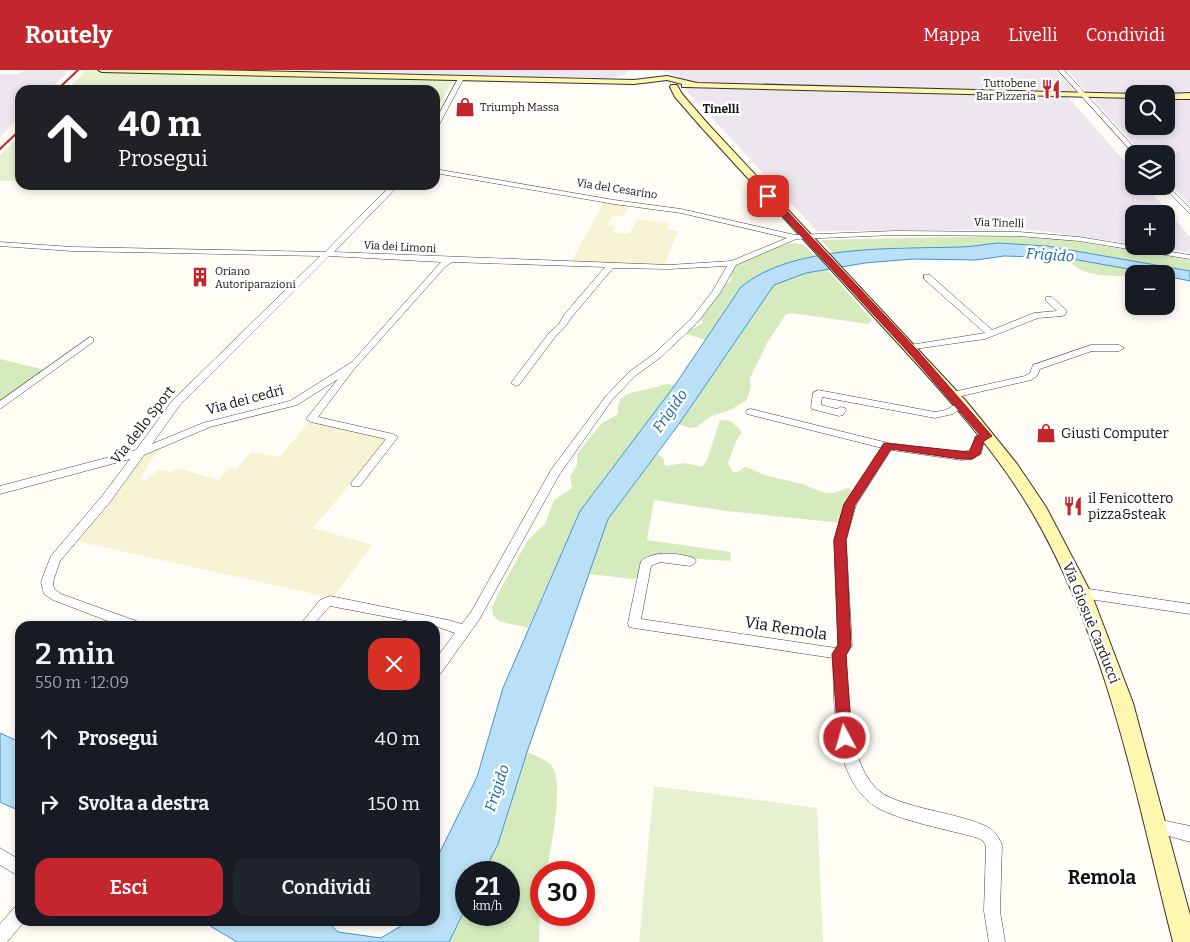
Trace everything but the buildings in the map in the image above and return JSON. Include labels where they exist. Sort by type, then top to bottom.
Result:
[{"type":"main road","points":[[102,70],[634,82],[653,78],[672,79],[677,87]]},
{"type":"main road","points":[[653,78],[663,88],[696,85],[1125,95]]},
{"type":"main road","name":"Via Giosuè Carducci","points":[[677,87],[804,239],[910,348],[957,400],[1012,468],[1040,511],[1082,593],[1098,631],[1123,703],[1185,942]]},
{"type":"main road","points":[[1175,96],[1190,96]]},
{"type":"street","points":[[1061,70],[1129,145]]},
{"type":"street","points":[[440,118],[461,78]]},
{"type":"street","name":"Via del Cesarino","points":[[440,172],[614,202],[681,211],[804,239]]},
{"type":"street","name":"Via dello Sport","points":[[121,621],[57,597],[48,591],[47,582],[55,559],[106,499],[176,403],[390,190]]},
{"type":"street","points":[[1174,195],[1190,212]]},
{"type":"street","name":"Via Tinelli","points":[[804,239],[895,233],[1019,234],[1079,239],[1190,257]]},
{"type":"street","name":"Via dei Limoni","points":[[0,244],[72,248],[327,254],[669,267],[733,263],[804,239]]},
{"type":"street","name":"Via dei cedri","points":[[0,490],[139,452],[206,425],[293,403],[355,364],[442,265],[450,260]]},
{"type":"street","points":[[440,664],[465,631],[516,545],[555,473],[609,398],[632,374],[658,355],[694,321],[716,293],[733,263]]},
{"type":"street","points":[[516,383],[532,359],[555,332],[564,326],[567,316],[610,266]]},
{"type":"street","points":[[927,277],[991,334]]},
{"type":"street","points":[[910,348],[991,334],[1037,315],[1062,313],[1063,310],[1049,298]]},
{"type":"street","points":[[0,406],[90,340]]},
{"type":"street","points":[[841,410],[839,413],[816,407],[818,393],[928,415],[942,415],[957,400],[1028,378],[1034,374],[1036,368],[1091,348],[1119,348]]},
{"type":"street","points":[[355,364],[311,418],[393,437],[356,483]]},
{"type":"street","points":[[751,412],[888,446],[961,456],[972,455],[976,452],[979,439],[987,436]]},
{"type":"street","points":[[839,654],[845,646],[840,540],[850,504],[888,446]]},
{"type":"street","name":"Via Remola","points":[[690,561],[649,559],[645,564],[634,623],[839,654],[845,738],[850,758],[862,784],[879,801],[916,814],[981,831],[988,836],[994,845],[992,911],[997,942]]},
{"type":"street","points":[[1082,593],[1190,610]]},
{"type":"street","points":[[309,621],[324,603],[330,601],[428,621]]},
{"type":"street","points":[[440,623],[465,631]]},
{"type":"street","points":[[1156,826],[1190,834]]},
{"type":"street","points":[[0,856],[15,866]]},
{"type":"street","points":[[0,937],[15,920]]},
{"type":"shaded area","points":[[25,70],[69,71],[54,85],[15,85],[15,122],[0,137],[0,74],[19,74]]},
{"type":"shaded area","points":[[291,70],[629,70],[624,75],[613,78]]},
{"type":"shaded area","points":[[662,70],[1055,70],[1074,91],[688,82]]},
{"type":"shaded area","points":[[1067,70],[1190,70],[1190,94],[1175,94],[1175,85],[1125,85],[1125,93],[1087,92]]},
{"type":"shaded area","points":[[683,87],[1067,96],[1125,162],[1125,195],[1154,195],[1162,205],[1125,205],[1125,243],[1035,230],[817,231]]},
{"type":"shaded area","points":[[1091,97],[1125,98],[1125,134]]},
{"type":"shaded area","points":[[1175,98],[1190,99],[1190,205],[1175,189],[1175,145],[1135,145],[1126,135],[1175,135]]},
{"type":"shaded area","points":[[604,202],[629,207],[624,216],[613,215],[607,225],[616,227],[612,232],[629,234],[638,219],[669,223],[668,229],[678,231],[664,266],[571,262]]},
{"type":"shaded area","points":[[1175,220],[1190,237],[1190,253],[1175,250]]},
{"type":"shaded area","points":[[309,421],[387,438],[386,442],[313,528],[372,545],[333,598],[76,541],[104,511],[148,451],[164,446],[151,460],[140,479],[147,480],[159,469],[172,472],[177,468],[219,480],[229,468],[237,469],[251,452],[280,457]]},
{"type":"green space","points":[[86,71],[454,79],[440,104],[440,85],[72,85]]},
{"type":"green space","points":[[15,141],[15,181],[0,181],[0,155]]},
{"type":"green space","points":[[997,236],[1061,239],[1125,249],[1125,255],[1159,255],[1190,260],[1190,271],[1175,268],[1175,265],[1156,265],[1047,246],[998,243],[961,247],[901,247],[835,255],[821,240]]},
{"type":"green space","points":[[786,244],[804,245],[816,257],[791,262],[741,287],[705,340],[687,334],[703,323],[700,319],[727,282],[729,283],[732,278],[729,277],[738,263]]},
{"type":"green space","points":[[1067,258],[1125,268],[1125,276],[1096,274],[1075,266]]},
{"type":"green space","points":[[827,269],[872,320],[869,324],[791,313],[786,314],[767,343],[750,378],[751,388],[746,401],[730,410],[711,416],[697,427],[689,428],[679,424],[774,285],[806,273]]},
{"type":"green space","points":[[0,359],[46,370],[0,402]]},
{"type":"green space","points":[[668,384],[675,385],[580,511],[528,628],[499,621],[493,615],[492,607],[528,540],[545,524],[554,500],[572,488],[570,476],[577,465],[577,454],[601,424],[618,414],[619,402],[622,398],[631,393]]},
{"type":"green space","points":[[720,420],[731,421],[742,432],[737,439],[728,463],[733,472],[737,472],[745,467],[764,475],[802,484],[825,493],[834,493],[848,488],[854,492],[842,523],[727,511],[654,500],[647,540],[731,552],[730,561],[648,556],[641,560],[638,578],[589,574],[608,519],[657,454],[663,458],[665,466],[685,463],[702,467],[707,460]]},
{"type":"green space","points":[[527,752],[545,760],[551,765],[556,778],[557,790],[557,804],[549,861],[530,861],[530,926],[539,926],[539,942],[449,942],[457,926],[520,926],[520,861],[490,861],[498,844]]},
{"type":"green space","points":[[654,786],[817,808],[823,942],[639,942]]},
{"type":"water","name":"Frigido","points":[[998,243],[1047,246],[1156,265],[1125,265],[1125,268],[1067,258],[1004,256],[976,260],[913,259],[865,263],[806,273],[774,285],[679,424],[608,519],[527,752],[498,844],[490,861],[455,861],[455,926],[457,926],[449,942],[237,942],[210,926],[332,926],[338,932],[381,938],[401,926],[440,926],[440,852],[477,777],[503,688],[580,511],[675,385],[741,287],[762,273],[788,263],[816,256],[876,249],[965,247]]},
{"type":"water","points":[[1175,268],[1190,271],[1190,281],[1175,278]]},
{"type":"water","points":[[0,733],[15,740],[15,809],[0,802]]},
{"type":"railway","points":[[62,85],[78,70]]},
{"type":"railway","points":[[0,149],[15,135]]},
{"type":"place","name":"Tuttobene Bar Pizzeria","points":[[1051,89]]},
{"type":"place","name":"Triumph Massa","points":[[465,107]]},
{"type":"place","name":"Oriano Autoriparazioni","points":[[200,277]]},
{"type":"place","name":"Giusti Computer","points":[[1046,433]]},
{"type":"place","name":"il Fenicottero pizza&steak","points":[[1073,506]]},
{"type":"district","name":"Tinelli","points":[[721,109]]},
{"type":"district","name":"Remola","points":[[1102,877]]},
{"type":"route","points":[[768,196],[914,352],[987,436],[979,439],[976,452],[972,455],[961,456],[888,446],[850,504],[840,540],[845,646],[839,654],[845,738]]}]
